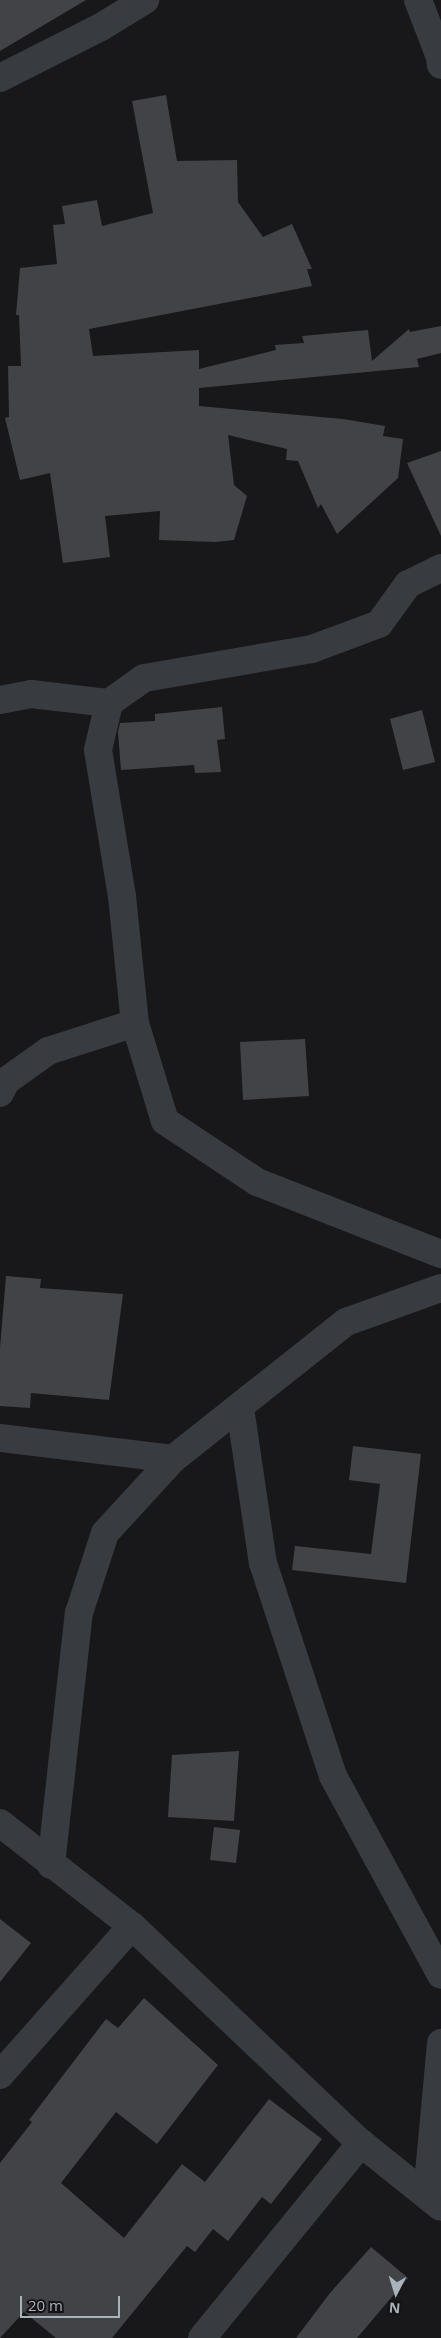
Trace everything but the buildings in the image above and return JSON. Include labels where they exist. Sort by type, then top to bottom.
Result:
[{"type":"street","points":[[0,78],[101,27],[145,0]]},
{"type":"street","points":[[418,0],[440,57],[441,65]]},
{"type":"street","points":[[441,568],[408,584],[379,624],[312,649],[144,678],[109,703],[98,750],[122,896],[135,1023],[165,1121],[257,1182],[441,1254]]},
{"type":"street","points":[[0,700],[31,694],[109,703]]},
{"type":"street","points":[[2,1082],[48,1051],[135,1023]]},
{"type":"street","points":[[51,1865],[79,1613],[105,1533],[172,1459],[240,1408],[346,1322],[441,1288]]},
{"type":"street","points":[[240,1408],[263,1563],[333,1776],[441,1975]]},
{"type":"street","points":[[0,1438],[172,1459]]},
{"type":"street","points":[[0,1823],[51,1865],[132,1926],[361,2143],[434,2201]]},
{"type":"street","points":[[0,2075],[132,1926]]},
{"type":"street","points":[[434,2201],[441,2043]]},
{"type":"street","points":[[202,2338],[361,2143]]}]
